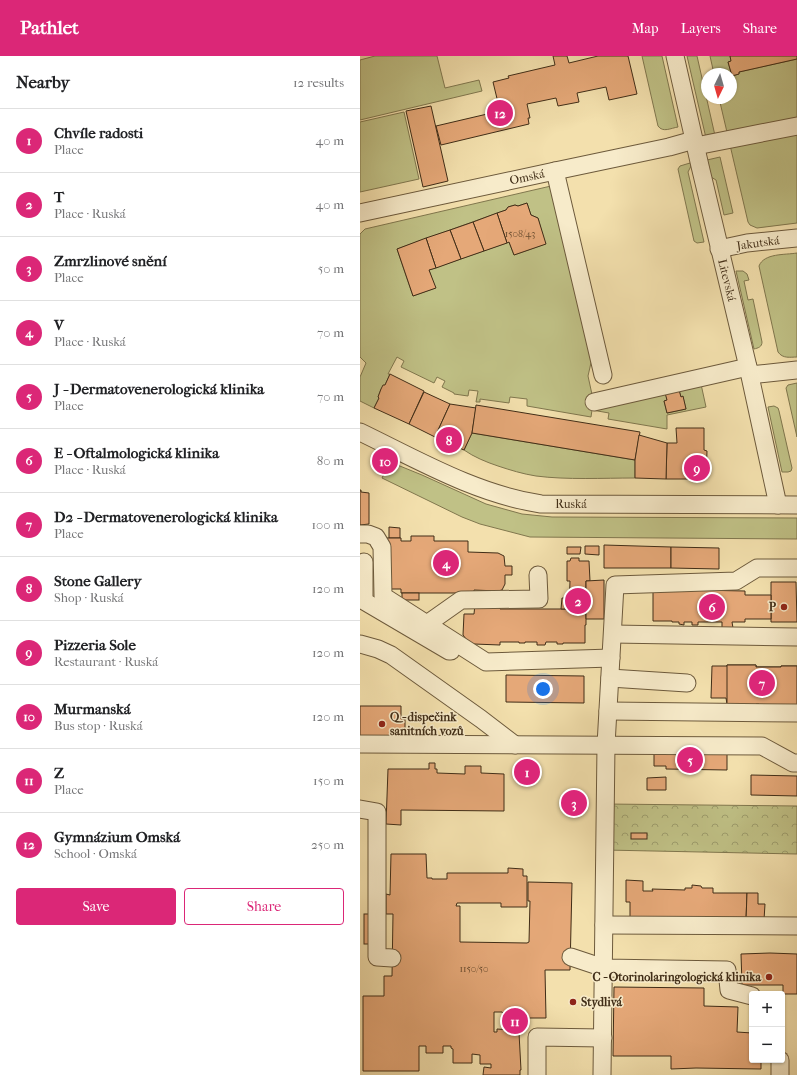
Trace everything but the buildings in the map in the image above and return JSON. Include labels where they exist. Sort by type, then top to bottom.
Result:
[{"type":"street","name":"Litevská","points":[[675,56],[719,249],[749,371],[778,505]]},
{"type":"street","name":"Omská","points":[[363,216],[555,170],[670,147],[797,126]]},
{"type":"street","points":[[555,170],[603,375]]},
{"type":"street","name":"Jakutská","points":[[719,249],[747,243],[797,238]]},
{"type":"street","points":[[594,402],[749,371],[797,370]]},
{"type":"street","name":"Ruská","points":[[360,432],[460,480],[492,493],[520,501],[541,504],[797,505]]},
{"type":"street","points":[[360,534],[368,534],[376,537],[382,547],[383,596],[486,662],[611,658]]},
{"type":"street","points":[[364,562],[364,601],[449,651],[473,654]]},
{"type":"street","points":[[603,1075],[606,745],[615,584],[736,581],[757,568],[797,568]]},
{"type":"street","points":[[427,624],[461,600],[539,599],[538,575]]},
{"type":"street","points":[[613,634],[797,637]]},
{"type":"street","points":[[360,644],[391,654],[515,745]]},
{"type":"street","points":[[610,678],[687,683]]},
{"type":"street","points":[[608,711],[797,712]]},
{"type":"street","points":[[360,744],[762,746],[793,763],[797,763]]},
{"type":"street","points":[[360,809],[377,812],[377,957],[392,958]]},
{"type":"street","points":[[604,925],[797,926]]},
{"type":"street","points":[[571,957],[604,968],[727,970],[729,990],[749,995]]},
{"type":"street","points":[[537,1075],[537,1037],[603,1038]]},
{"type":"street","points":[[780,1063],[780,1075]]},
{"type":"green space","points":[[375,56],[437,56],[445,88],[479,80],[482,91],[360,120],[360,60]]},
{"type":"green space","points":[[642,56],[662,56],[678,127],[665,130],[658,126]]},
{"type":"green space","points":[[687,56],[697,56],[701,74],[701,104],[708,104],[716,140],[706,138]]},
{"type":"green space","points":[[710,56],[730,56],[731,61],[728,62],[730,68],[713,68]]},
{"type":"green space","points":[[797,59],[797,223],[757,228],[750,225],[748,222],[720,104],[737,104],[737,75],[739,74],[739,72]]},
{"type":"green space","points":[[404,112],[419,179],[360,192],[360,122]]},
{"type":"green space","points":[[720,157],[733,213],[724,215],[716,180],[711,177],[707,160]]},
{"type":"green space","points":[[690,163],[691,166],[688,172],[704,242],[697,243],[694,241],[678,169],[680,166]]},
{"type":"green space","points":[[551,186],[597,336],[588,376],[593,399],[699,375],[706,407],[667,415],[667,429],[608,419],[609,413],[592,410],[591,417],[527,406],[527,399],[510,397],[509,403],[480,399],[480,402],[476,402],[478,391],[469,390],[468,396],[454,394],[442,387],[445,381],[437,377],[434,383],[401,367],[404,361],[397,357],[388,374],[390,374],[385,385],[381,389],[379,398],[374,408],[360,401],[360,377],[366,363],[360,357],[360,234],[365,229]],"holes":[[[527,203],[531,215],[538,218],[545,244],[514,255],[509,242],[429,270],[435,288],[413,296],[397,249],[506,210],[508,207]],[[679,390],[681,397],[683,397],[686,409],[667,413],[664,401],[667,400],[666,393]]]},
{"type":"green space","points":[[797,253],[797,357],[787,357],[782,356],[778,352],[759,266],[765,259],[770,257]]},
{"type":"green space","points":[[736,271],[743,271],[747,274],[749,280],[744,281],[748,300],[753,299],[762,342],[761,346],[758,348],[754,349]]},
{"type":"green space","points":[[797,383],[797,437],[786,388],[788,385]]},
{"type":"green space","points":[[774,406],[778,408],[779,411],[792,468],[791,471],[788,472],[782,472],[768,407]]},
{"type":"green space","points":[[472,433],[635,460],[635,478],[560,478],[536,476],[517,472],[485,461],[464,450]]},
{"type":"green space","points":[[390,462],[486,504],[522,514],[552,517],[797,518],[797,539],[530,537],[480,524],[462,517],[382,478]]},
{"type":"green space","points":[[606,804],[797,806],[797,854],[605,850]]},
{"type":"place","name":"Gymnázium Omská","points":[[500,113]]},
{"type":"place","name":"Stone Gallery","points":[[449,440]]},
{"type":"place","name":"Murmanská","points":[[385,461]]},
{"type":"place","name":"Pizzeria Sole","points":[[697,468]]},
{"type":"place","name":"V","points":[[446,563]]},
{"type":"place","name":"T","points":[[578,601]]},
{"type":"place","name":"E - Oftalmologická klinika","points":[[712,607]]},
{"type":"place","name":"P","points":[[784,607]]},
{"type":"place","name":"D2 - Dermatovenerologická klinika","points":[[762,683]]},
{"type":"place","name":"Q - dispečink sanitních vozů","points":[[382,724]]},
{"type":"place","name":"J - Dermatovenerologická klinika","points":[[690,760]]},
{"type":"place","name":"Chvíle radosti","points":[[527,772]]},
{"type":"place","name":"Zmrzlinové snění","points":[[574,803]]},
{"type":"place","name":"C - Otorinolaringologická klinika","points":[[769,977]]},
{"type":"place","name":"Stydlivá","points":[[573,1002]]},
{"type":"place","name":"Z","points":[[515,1021]]}]
